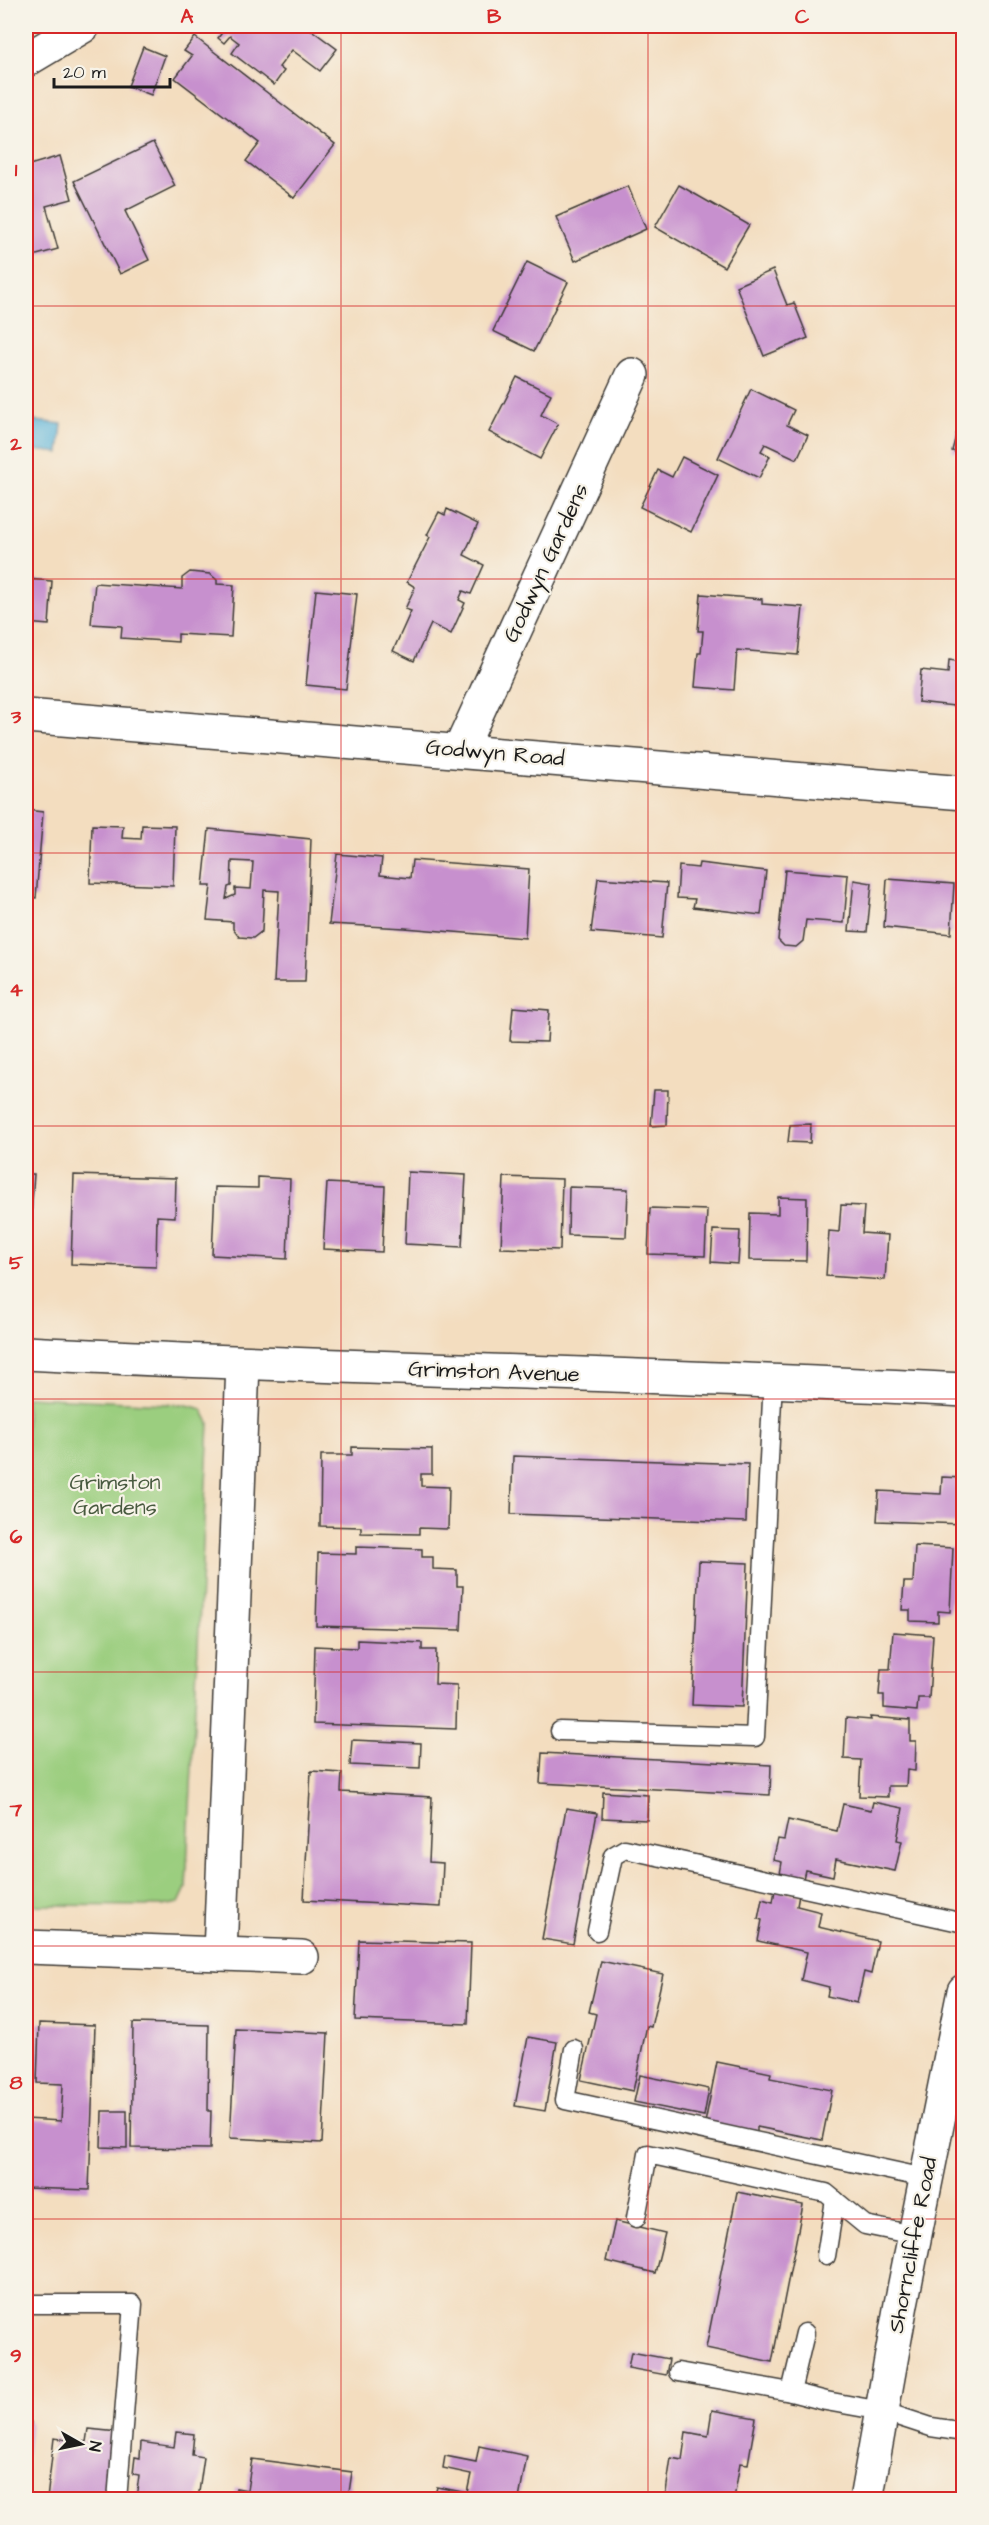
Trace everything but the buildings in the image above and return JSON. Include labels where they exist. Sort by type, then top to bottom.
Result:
[{"type":"street","points":[[26,60],[83,26]]},
{"type":"street","name":"Godwyn Gardens","points":[[460,750],[632,375]]},
{"type":"street","name":"Godwyn Road","points":[[26,716],[963,793]]},
{"type":"street","name":"Grimston Avenue","points":[[26,1353],[243,1364],[773,1380],[963,1390]]},
{"type":"street","points":[[220,1954],[243,1364]]},
{"type":"street","points":[[26,1947],[302,1957]]},
{"type":"street","name":"Shorncliffe Road","points":[[866,2499],[925,2178],[958,2045],[963,1991]]},
{"type":"lane","points":[[560,1731],[755,1737],[773,1380]]},
{"type":"lane","points":[[597,1931],[613,1856],[625,1849],[963,1923]]},
{"type":"lane","points":[[574,2049],[565,2100],[925,2178]]},
{"type":"lane","points":[[636,2218],[648,2154],[826,2193],[865,2224],[914,2235]]},
{"type":"lane","points":[[825,2256],[835,2200]]},
{"type":"lane","points":[[26,2304],[133,2304],[117,2499]]},
{"type":"lane","points":[[791,2392],[805,2333]]},
{"type":"lane","points":[[678,2372],[882,2411],[931,2427],[963,2432]]},
{"type":"green space","name":"Grimston Gardens","points":[[26,1397],[187,1405],[202,1409],[209,1423],[186,1888],[179,1903],[163,1906],[26,1905]]},
{"type":"water","points":[[26,420],[62,424],[59,453],[26,449]]}]
